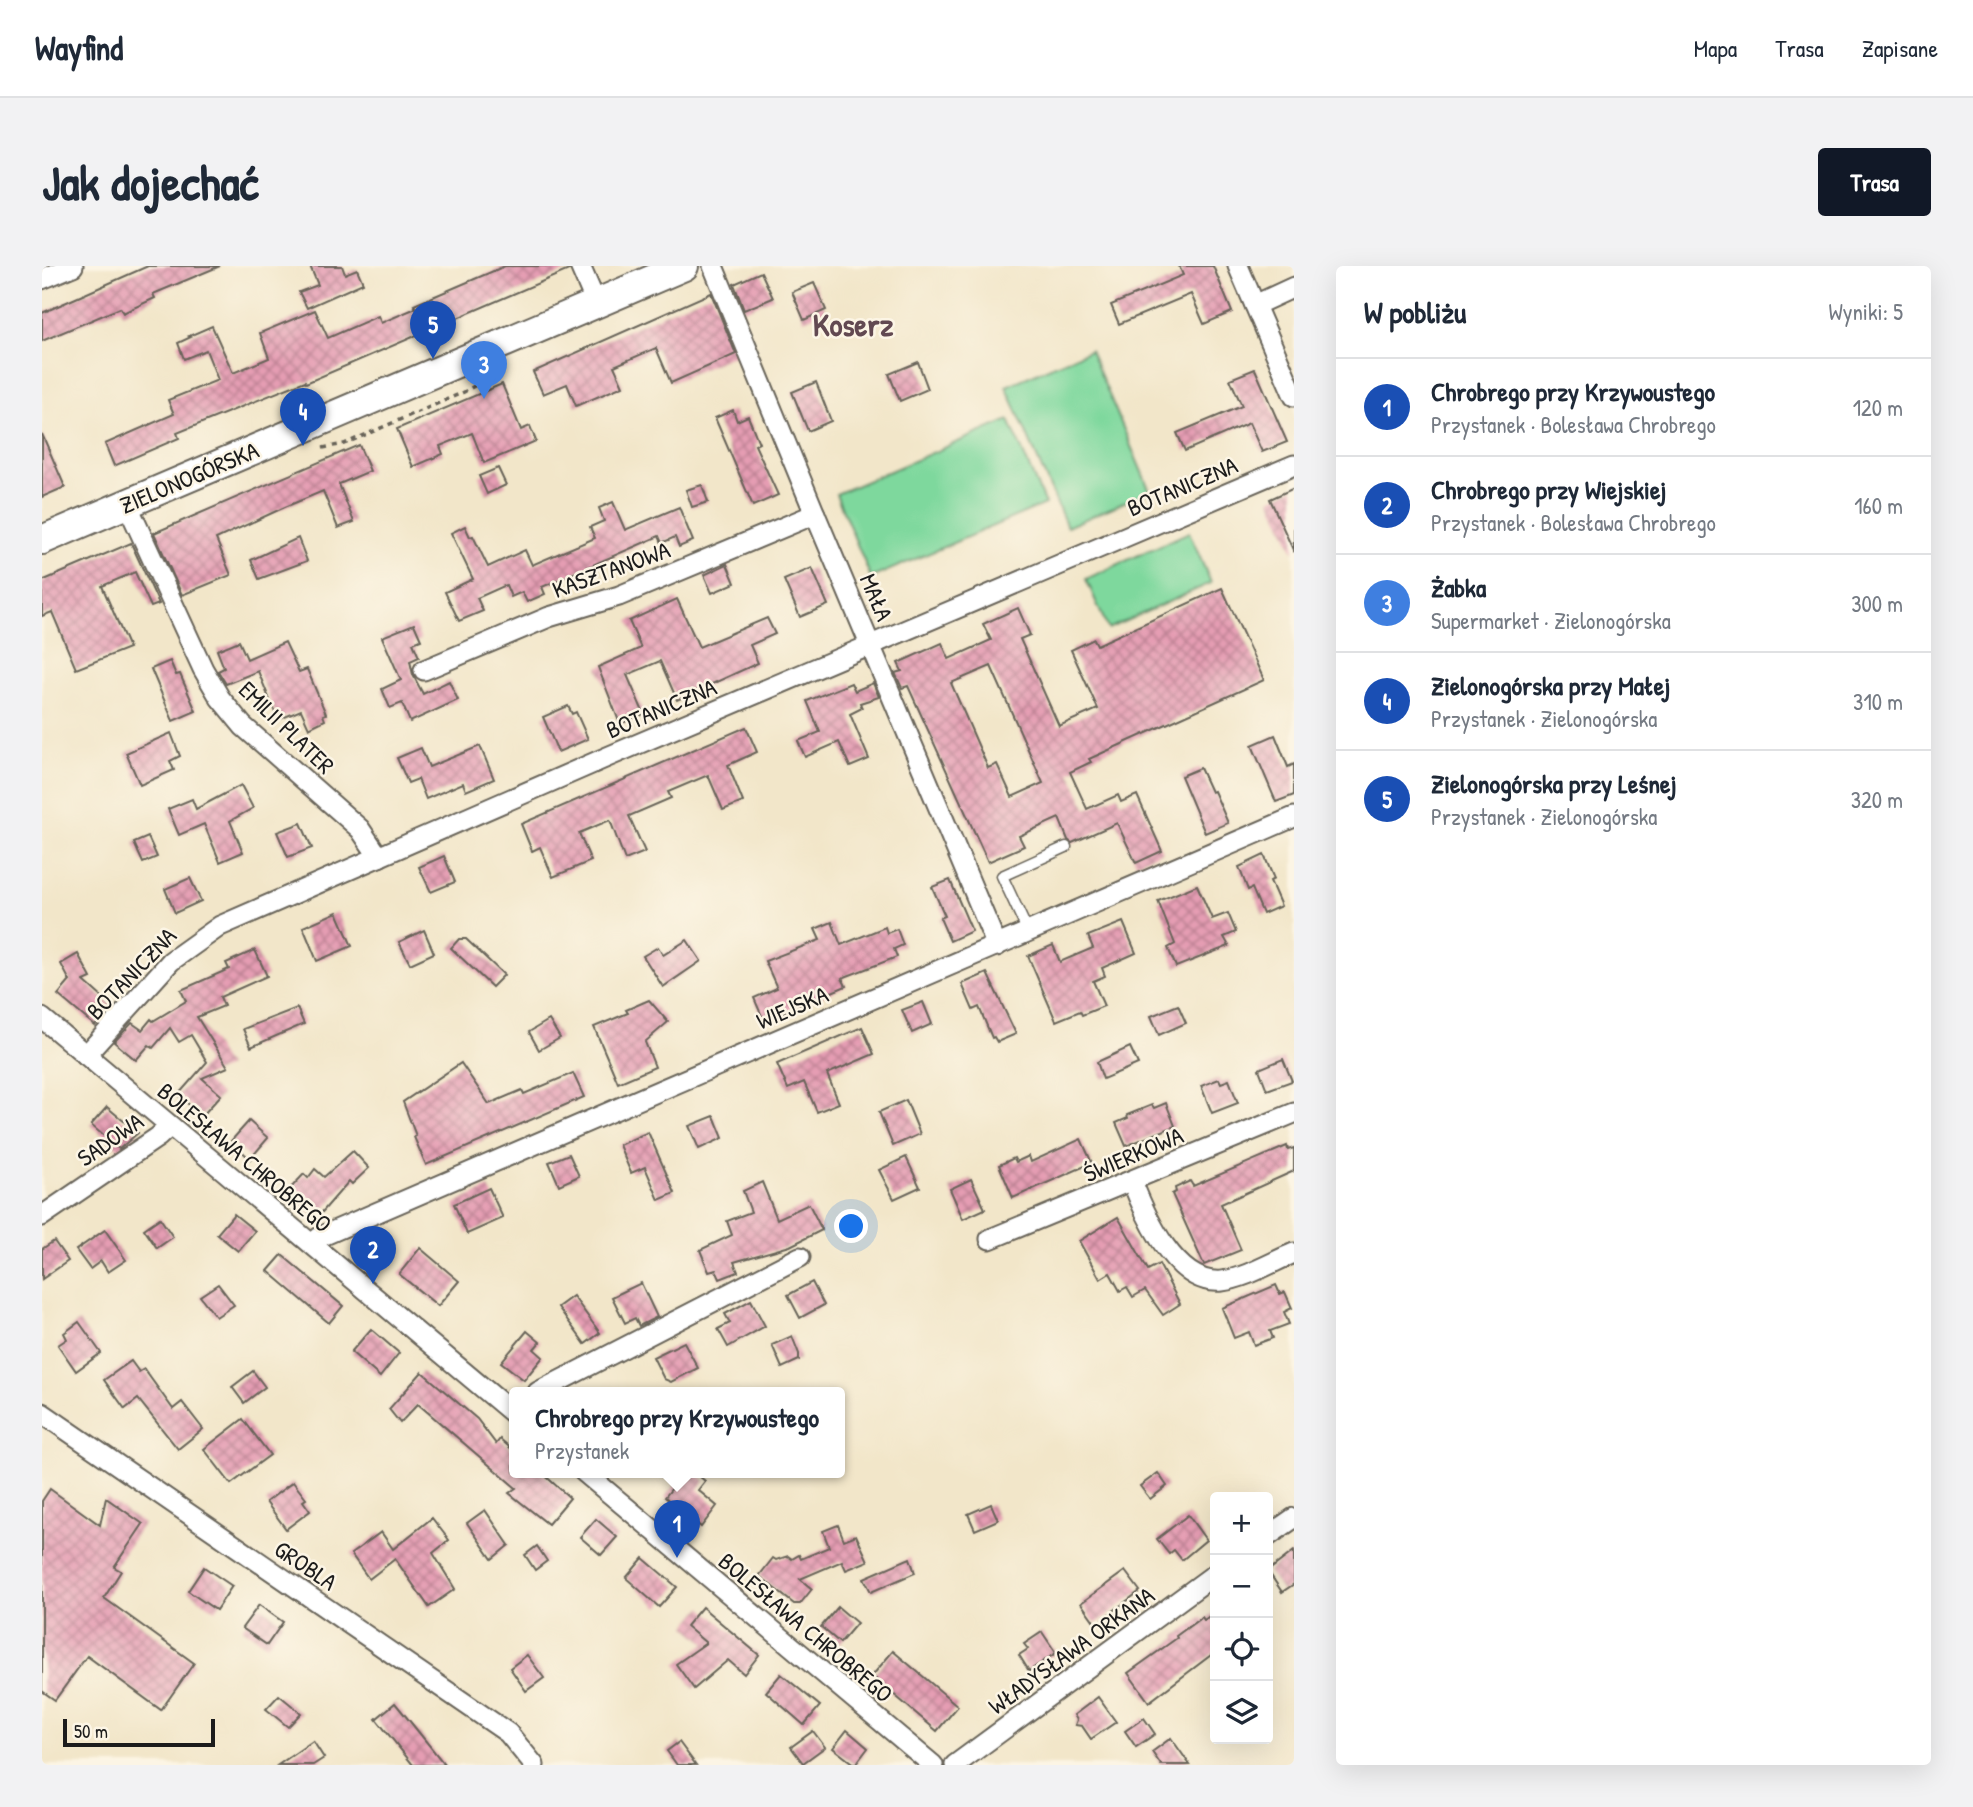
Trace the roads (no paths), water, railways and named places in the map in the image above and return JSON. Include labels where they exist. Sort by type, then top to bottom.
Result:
[{"type":"street","points":[[42,279],[73,266]]},
{"type":"street","points":[[580,266],[596,303]]},
{"type":"street","name":"ZIELONOGÓRSKA","points":[[42,540],[684,266]]},
{"type":"street","name":"MAŁA","points":[[713,266],[997,946]]},
{"type":"street","points":[[1238,266],[1294,396]]},
{"type":"street","points":[[1255,305],[1294,287]]},
{"type":"street","name":"BOTANICZNA","points":[[86,1055],[171,961],[220,926],[618,752],[1294,465]]},
{"type":"street","name":"EMILII PLATER","points":[[127,504],[202,669],[219,698],[243,726],[360,829],[379,857]]},
{"type":"street","name":"KASZTANOWA","points":[[424,670],[549,617],[620,596],[815,514]]},
{"type":"street","name":"WIEJSKA","points":[[312,1244],[320,1237],[1294,817]]},
{"type":"street","name":"BOLESŁAWA CHROBREGO","points":[[42,1018],[509,1407]]},
{"type":"street","name":"ŚWIERKOWA","points":[[990,1239],[1294,1113]]},
{"type":"street","name":"SADOWA","points":[[42,1216],[170,1126]]},
{"type":"street","points":[[1132,1181],[1146,1218],[1160,1239],[1188,1270],[1203,1279],[1221,1281],[1294,1253]]},
{"type":"street","points":[[548,1387],[800,1257]]},
{"type":"street","name":"GROBLA","points":[[42,1413],[508,1732],[534,1765]]},
{"type":"street","name":"BOLESŁAWA CHROBREGO","points":[[591,1478],[933,1765]]},
{"type":"street","points":[[1273,1533],[1294,1518]]},
{"type":"street","name":"WŁADYSŁAWA ORKANA","points":[[955,1765],[1210,1578]]},
{"type":"lane","points":[[1028,932],[1002,876],[1066,847]]},
{"type":"place","name":"Zielonogórska przy Leśnej","points":[[433,359]]},
{"type":"place","name":"Żabka","points":[[484,399]]},
{"type":"place","name":"Zielonogórska przy Małej","points":[[303,446]]},
{"type":"place","name":"Chrobrego przy Wiejskiej","points":[[373,1284]]},
{"type":"place","name":"Chrobrego przy Krzywoustego","points":[[677,1558]]},
{"type":"district","name":"Koserz","points":[[853,324]]}]
